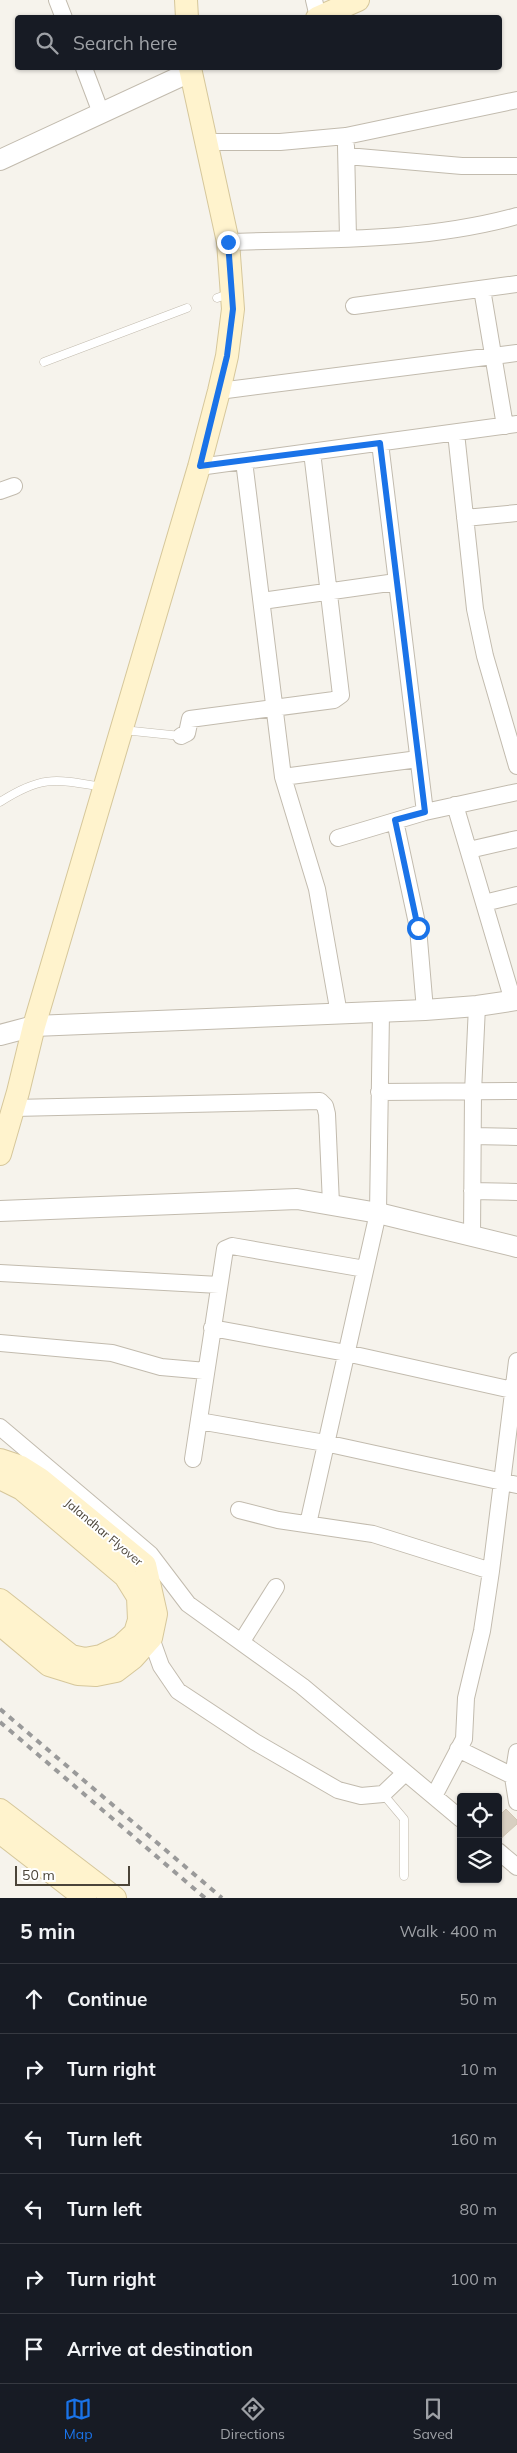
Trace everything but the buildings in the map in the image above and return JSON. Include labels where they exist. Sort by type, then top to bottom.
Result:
[{"type":"main road","points":[[186,0],[187,15]]},
{"type":"main road","points":[[322,15],[358,0]]},
{"type":"main road","points":[[0,1154],[14,1108],[34,1026],[200,466],[227,356],[233,309],[225,295],[228,242],[206,142],[193,70]]},
{"type":"main road","name":"Jalandhar Flyover","points":[[0,1460],[20,1467],[40,1479],[145,1565],[156,1614],[151,1638]]},
{"type":"main road","name":"Jalandhar Flyover","points":[[0,1478],[22,1490],[125,1576],[138,1597],[139,1620],[135,1633],[121,1646],[101,1656],[84,1659],[71,1656],[0,1600]]},
{"type":"main road","points":[[0,1624],[49,1665],[78,1674],[96,1675],[116,1671],[133,1658],[151,1638]]},
{"type":"main road","points":[[0,1810],[81,1893]]},
{"type":"main road","points":[[0,1832],[81,1893]]},
{"type":"main road","points":[[0,1848],[81,1893],[114,1898]]},
{"type":"street","points":[[57,0],[63,15]]},
{"type":"street","points":[[314,0],[317,15]]},
{"type":"street","points":[[85,70],[101,113]]},
{"type":"street","points":[[0,160],[191,70]]},
{"type":"street","points":[[206,142],[313,140],[346,136],[517,100]]},
{"type":"street","points":[[346,136],[348,238]]},
{"type":"street","points":[[347,156],[462,166],[517,166]]},
{"type":"street","points":[[228,242],[451,232],[517,216]]},
{"type":"street","points":[[354,306],[517,284]]},
{"type":"street","points":[[200,466],[511,425],[494,356],[482,289]]},
{"type":"street","points":[[219,391],[517,353]]},
{"type":"street","points":[[456,433],[480,634],[517,766]]},
{"type":"street","points":[[380,443],[425,812]]},
{"type":"street","points":[[181,736],[187,733],[190,719],[334,700],[341,695],[312,452]]},
{"type":"street","points":[[244,461],[283,777],[317,889],[339,1014]]},
{"type":"street","points":[[466,518],[517,513]]},
{"type":"street","points":[[262,601],[396,582]]},
{"type":"street","points":[[283,777],[418,759]]},
{"type":"street","points":[[338,838],[425,812],[517,792]]},
{"type":"street","points":[[0,1035],[34,1026],[425,1010],[477,1006],[515,1000],[455,805]]},
{"type":"street","points":[[395,820],[418,928],[425,1010]]},
{"type":"street","points":[[469,850],[517,839]]},
{"type":"street","points":[[484,903],[517,894]]},
{"type":"street","points":[[472,1237],[473,1092],[477,1006]]},
{"type":"street","points":[[308,1524],[378,1213],[381,1012]]},
{"type":"street","points":[[379,1092],[517,1091]]},
{"type":"street","points":[[14,1108],[320,1102],[325,1106],[327,1114],[331,1204]]},
{"type":"street","points":[[473,1136],[517,1137]]},
{"type":"street","points":[[472,1191],[517,1192]]},
{"type":"street","points":[[0,1210],[297,1198],[378,1213],[517,1247]]},
{"type":"street","points":[[193,1459],[223,1254],[228,1246],[365,1270]]},
{"type":"street","points":[[0,1273],[219,1285]]},
{"type":"street","points":[[212,1328],[346,1353],[514,1390]]},
{"type":"street","points":[[0,1343],[112,1353],[167,1368],[206,1371]]},
{"type":"street","points":[[434,1796],[458,1750],[466,1730],[466,1698],[482,1631],[491,1572],[510,1483],[517,1361]]},
{"type":"street","points":[[199,1421],[325,1443],[510,1483]]},
{"type":"street","points":[[0,1427],[150,1554],[181,1598],[302,1686],[457,1816]]},
{"type":"street","points":[[239,1510],[308,1524],[373,1534],[491,1572]]},
{"type":"street","points":[[242,1641],[276,1587]]},
{"type":"street","points":[[151,1638],[161,1666],[178,1690],[255,1742],[330,1786],[361,1796],[383,1794],[405,1773]]},
{"type":"street","points":[[458,1750],[515,1778]]},
{"type":"street","points":[[517,1752],[515,1778],[517,1802]]},
{"type":"street","points":[[502,1854],[517,1867]]},
{"type":"lane","points":[[44,362],[186,308]]},
{"type":"lane","points":[[121,730],[181,736]]},
{"type":"lane","points":[[0,802],[20,789],[49,781],[64,781],[104,787]]},
{"type":"lane","points":[[383,1794],[404,1819],[404,1876]]},
{"type":"railway","points":[[0,1709],[222,1898]]},
{"type":"railway","points":[[0,1722],[205,1898]]},
{"type":"route","points":[[228,242],[232,268],[233,309],[227,356],[200,466],[380,443],[425,812],[395,820],[418,928]]}]
